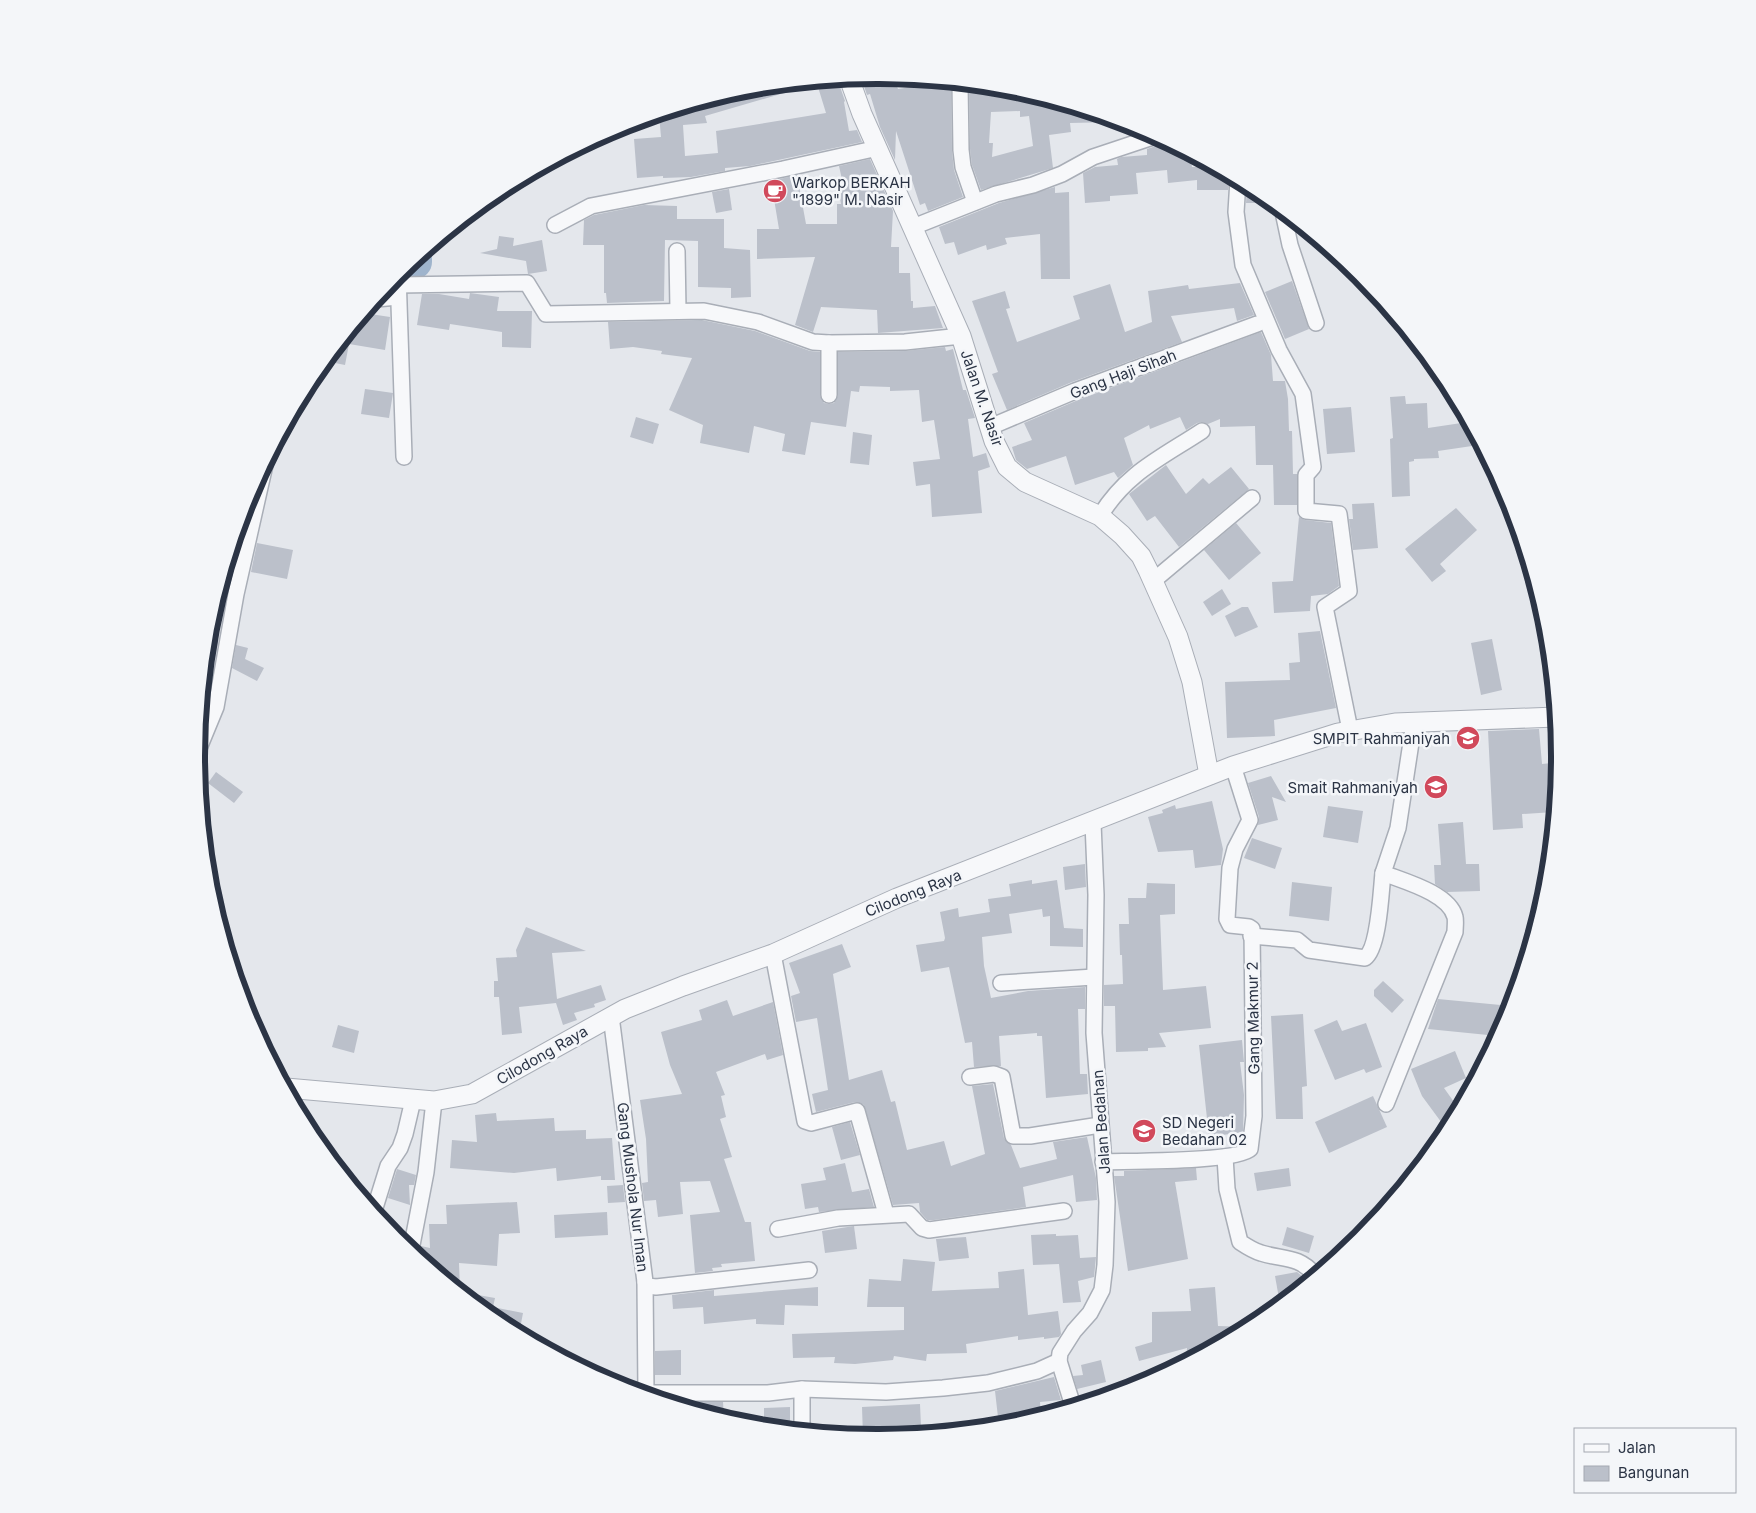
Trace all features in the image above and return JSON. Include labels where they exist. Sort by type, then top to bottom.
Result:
[{"type":"street","name":"Jalan M. Nasir","points":[[851,85],[862,114],[961,336],[990,427],[1007,466],[1025,482],[1100,516],[1122,535],[1140,556],[1153,581],[1178,637],[1192,682],[1209,776]]},
{"type":"street","points":[[960,89],[963,166],[975,202]]},
{"type":"street","points":[[913,227],[975,202],[1033,185],[1062,174],[1093,157],[1145,140]]},
{"type":"street","points":[[555,225],[592,206],[783,169],[878,148]]},
{"type":"street","points":[[1237,188],[1236,212],[1244,265],[1278,350],[1303,394],[1313,467],[1306,475],[1306,511],[1339,514],[1349,592],[1324,607],[1350,730]]},
{"type":"street","points":[[1285,221],[1290,245],[1316,323]]},
{"type":"street","points":[[677,251],[678,310]]},
{"type":"street","points":[[398,285],[527,283],[546,314],[678,310],[725,314],[758,322],[813,342],[905,342],[961,336]]},
{"type":"street","points":[[398,285],[404,457]]},
{"type":"street","name":"Gang Haji Sihah","points":[[990,427],[1075,391],[1256,324]]},
{"type":"street","points":[[829,343],[829,395]]},
{"type":"street","points":[[1100,516],[1112,496],[1131,477],[1202,431]]},
{"type":"street","points":[[206,731],[216,708],[236,594],[259,494]]},
{"type":"street","points":[[1153,581],[1252,498]]},
{"type":"street","name":"Cilodong Raya","points":[[293,1089],[434,1101],[472,1094],[611,1016],[683,986],[773,954],[897,898],[1233,766],[1350,730],[1395,723],[1549,717]]},
{"type":"street","points":[[1233,766],[1249,815],[1250,824],[1235,849],[1230,868],[1227,919],[1230,925],[1249,927],[1252,929],[1251,936],[1297,940],[1309,950],[1365,958],[1369,955],[1374,940],[1383,873],[1398,828],[1414,722]]},
{"type":"street","name":"Jalan Bedahan","points":[[1059,1362],[1060,1353],[1074,1331],[1090,1313],[1102,1290],[1105,1279],[1107,1202],[1094,1033],[1096,895],[1093,822]]},
{"type":"street","points":[[1383,873],[1436,896],[1448,905],[1455,916],[1454,932],[1386,1104]]},
{"type":"street","name":"Gang Makmur 2","points":[[1103,1162],[1225,1157],[1246,1152],[1250,1148],[1254,1116],[1251,936]]},
{"type":"street","points":[[773,954],[806,1122],[811,1123],[858,1111],[886,1214]]},
{"type":"street","points":[[1001,983],[1094,977]]},
{"type":"street","name":"Gang Mushola Nur Iman","points":[[611,1016],[645,1282],[648,1286],[809,1270]]},
{"type":"street","points":[[970,1077],[994,1074],[1002,1077],[1013,1136],[1030,1136],[1100,1126]]},
{"type":"street","points":[[376,1204],[388,1166],[400,1148],[406,1134],[408,1100]]},
{"type":"street","points":[[413,1242],[426,1172],[434,1101]]},
{"type":"street","points":[[1225,1157],[1227,1189],[1240,1242],[1260,1253],[1295,1260],[1311,1271]]},
{"type":"street","points":[[778,1229],[838,1218],[909,1214],[922,1228],[929,1230],[1064,1212]]},
{"type":"street","points":[[643,1387],[645,1282]]},
{"type":"street","points":[[659,1393],[768,1393],[802,1389],[886,1392],[943,1388],[988,1383],[1037,1371],[1059,1362],[1071,1400]]},
{"type":"street","points":[[802,1389],[802,1424]]},
{"type":"building","points":[[863,84],[896,84],[898,89],[923,85],[951,88],[954,170],[963,197],[928,211],[925,203],[920,205],[896,131],[895,160],[880,127],[870,94],[867,95]]},
{"type":"building","points":[[839,85],[845,101],[849,131],[857,130],[862,142],[750,166],[725,168],[725,171],[691,177],[663,178],[663,176],[637,178],[634,139],[661,137],[660,120],[704,107],[783,91],[784,93],[705,116],[707,123],[683,125],[685,156],[718,153],[716,131],[826,113],[818,87]]},
{"type":"building","points":[[969,91],[1052,107],[1102,122],[1070,123],[1071,132],[1049,135],[1053,168],[981,190],[972,165]],"holes":[[[1020,111],[1020,117],[1029,116],[1033,146],[992,157],[993,143],[989,143],[991,112]]]},
{"type":"building","points":[[1158,145],[1176,153],[1191,161],[1192,167],[1201,167],[1229,183],[1228,190],[1197,190],[1197,180],[1168,183],[1167,170],[1136,173],[1138,194],[1110,196],[1110,201],[1085,203],[1083,173],[1095,167],[1118,165],[1117,159],[1121,157],[1147,155],[1147,149]]},
{"type":"building","points":[[870,159],[893,211],[891,247],[899,247],[899,273],[910,273],[913,308],[935,306],[943,328],[878,333],[877,310],[821,307],[813,332],[795,325],[815,257],[757,259],[757,229],[779,229],[771,181],[797,175],[806,224],[837,224],[837,204],[841,204],[838,185],[843,184],[839,166]]},
{"type":"building","points":[[1055,187],[1055,193],[1069,192],[1070,279],[1041,279],[1040,234],[1005,238],[1007,244],[987,250],[986,245],[958,255],[954,242],[945,244],[939,227],[999,203]]},
{"type":"building","points":[[729,189],[732,210],[716,213],[712,192]]},
{"type":"building","points":[[1247,194],[1260,203],[1246,203]]},
{"type":"building","points":[[644,205],[677,206],[677,219],[724,219],[724,248],[750,250],[751,297],[731,298],[731,288],[698,287],[698,241],[665,240],[664,301],[607,303],[606,293],[604,293],[604,245],[583,245],[584,220],[594,215]]},
{"type":"building","points":[[499,236],[514,238],[513,246],[542,240],[547,271],[528,274],[526,261],[480,253],[497,249]]},
{"type":"building","points":[[1292,281],[1309,329],[1285,339],[1265,292]]},
{"type":"building","points":[[1240,283],[1254,315],[1237,321],[1234,308],[1171,316],[1182,342],[1072,382],[1007,410],[992,374],[998,372],[972,301],[1005,291],[1010,308],[1006,309],[1017,342],[1080,319],[1073,296],[1110,284],[1125,332],[1152,322],[1148,291],[1188,285],[1189,289]]},
{"type":"building","points":[[470,293],[499,297],[497,311],[532,311],[531,348],[502,347],[502,332],[450,324],[449,330],[417,325],[422,294],[439,294],[469,299]]},
{"type":"building","points":[[371,314],[390,317],[385,350],[349,344],[345,365],[333,363]]},
{"type":"building","points":[[702,320],[755,331],[810,351],[820,352],[820,395],[824,403],[829,404],[834,403],[838,395],[838,352],[905,351],[945,347],[946,351],[953,349],[963,390],[966,390],[975,418],[968,419],[973,457],[986,453],[990,467],[978,471],[982,513],[932,517],[930,484],[916,486],[913,462],[940,459],[934,420],[922,422],[919,390],[890,391],[890,387],[860,386],[859,392],[851,391],[846,427],[811,422],[805,455],[782,451],[785,434],[754,426],[749,453],[700,443],[703,425],[669,410],[692,358],[661,354],[662,351],[633,347],[610,349],[608,322]]},
{"type":"building","points":[[1261,332],[1271,355],[1273,381],[1285,381],[1288,399],[1289,431],[1292,431],[1293,474],[1297,474],[1297,505],[1274,505],[1273,465],[1256,465],[1255,426],[1220,427],[1220,419],[1208,424],[1197,423],[1186,430],[1180,417],[1150,429],[1149,425],[1124,438],[1133,465],[1118,478],[1114,472],[1075,485],[1066,456],[1027,469],[1016,460],[1012,447],[1032,440],[1024,423],[1078,400]]},
{"type":"building","points":[[365,389],[393,393],[389,418],[361,414]]},
{"type":"building","points":[[1405,396],[1406,404],[1427,403],[1428,428],[1462,423],[1471,439],[1472,446],[1438,451],[1439,458],[1414,459],[1414,461],[1409,462],[1410,496],[1392,497],[1390,439],[1393,438],[1390,397]]},
{"type":"building","points":[[1351,407],[1355,452],[1327,454],[1323,409]]},
{"type":"building","points":[[636,417],[659,424],[653,444],[630,437]]},
{"type":"building","points":[[853,432],[872,435],[869,465],[850,463]]},
{"type":"building","points":[[1166,465],[1186,494],[1203,478],[1209,484],[1231,467],[1249,489],[1179,547],[1155,516],[1147,521],[1129,494]]},
{"type":"building","points":[[1374,503],[1378,548],[1353,550],[1349,519],[1353,519],[1352,504]]},
{"type":"building","points":[[1456,508],[1477,530],[1440,564],[1446,571],[1432,582],[1405,549]]},
{"type":"building","points":[[1299,517],[1305,520],[1331,523],[1339,586],[1328,594],[1311,596],[1310,611],[1274,613],[1272,582],[1293,581]]},
{"type":"building","points":[[1236,523],[1261,553],[1229,580],[1204,550]]},
{"type":"building","points":[[257,543],[293,550],[287,579],[251,572]]},
{"type":"building","points":[[1222,589],[1231,604],[1212,616],[1203,602]]},
{"type":"building","points":[[1242,607],[1248,607],[1258,627],[1235,637],[1225,616]]},
{"type":"building","points":[[1320,631],[1336,708],[1274,720],[1275,736],[1227,738],[1225,682],[1290,680],[1289,663],[1300,662],[1298,633]]},
{"type":"building","points":[[1492,639],[1502,690],[1481,695],[1471,643]]},
{"type":"building","points":[[215,641],[218,642],[209,695],[211,669]]},
{"type":"building","points":[[236,645],[248,648],[245,659],[264,668],[257,681],[232,668]]},
{"type":"building","points":[[1539,729],[1542,764],[1551,763],[1548,812],[1522,814],[1523,828],[1493,830],[1488,731]]},
{"type":"building","points":[[216,772],[243,792],[234,803],[208,783]]},
{"type":"building","points":[[1271,776],[1286,802],[1272,797],[1278,820],[1258,825],[1259,817],[1248,783]]},
{"type":"building","points":[[1212,801],[1223,849],[1221,865],[1195,868],[1193,850],[1158,852],[1148,817],[1163,813],[1162,810],[1175,805],[1176,809]]},
{"type":"building","points":[[1328,806],[1363,811],[1358,843],[1323,837]]},
{"type":"building","points":[[1463,822],[1466,864],[1479,864],[1480,891],[1447,892],[1435,884],[1434,865],[1441,865],[1438,824]]},
{"type":"building","points":[[1252,838],[1282,848],[1275,869],[1244,858]]},
{"type":"building","points":[[1085,864],[1086,887],[1065,890],[1063,867]]},
{"type":"building","points":[[1032,880],[1032,884],[1057,880],[1064,928],[1083,929],[1083,947],[1050,946],[1050,916],[1043,917],[1042,909],[1009,914],[1012,933],[982,937],[984,966],[991,998],[1028,991],[1085,987],[1085,1009],[1078,1009],[1080,1074],[1087,1074],[1088,1094],[1046,1098],[1042,1036],[1037,1036],[1037,1033],[999,1036],[1001,1066],[974,1067],[972,1042],[965,1043],[949,967],[921,972],[916,945],[944,941],[940,912],[958,908],[959,917],[990,912],[988,899],[1011,896],[1009,884]]},
{"type":"building","points":[[1292,882],[1332,887],[1329,921],[1289,916]]},
{"type":"building","points":[[1147,883],[1175,884],[1175,914],[1160,915],[1163,990],[1206,986],[1211,1028],[1159,1033],[1166,1047],[1148,1048],[1148,1051],[1116,1052],[1115,1006],[1104,1006],[1104,985],[1123,984],[1119,924],[1129,924],[1128,898],[1146,898]]},
{"type":"building","points":[[526,927],[586,951],[552,953],[557,999],[601,985],[606,1000],[594,1004],[595,1007],[574,1013],[577,1020],[563,1025],[556,1003],[519,1007],[522,1033],[502,1035],[499,997],[494,997],[494,981],[498,981],[496,958],[517,957],[516,950]]},
{"type":"building","points":[[842,944],[851,967],[833,974],[849,1080],[882,1070],[891,1102],[895,1101],[907,1150],[944,1141],[951,1166],[985,1154],[972,1086],[993,1084],[1004,1138],[1011,1145],[1020,1168],[1057,1159],[1053,1142],[1087,1137],[1096,1178],[1097,1200],[1076,1202],[1073,1175],[1023,1187],[1026,1207],[927,1220],[920,1212],[919,1203],[893,1205],[864,1105],[855,1102],[816,1112],[812,1094],[828,1090],[817,1018],[796,1022],[791,996],[800,993],[789,963]]},
{"type":"building","points":[[1383,981],[1404,1000],[1392,1013],[1374,996],[1374,990]]},
{"type":"building","points":[[1438,999],[1503,1005],[1490,1035],[1428,1029]]},
{"type":"building","points":[[727,1000],[733,1016],[773,1002],[783,1055],[767,1060],[765,1054],[716,1072],[725,1095],[721,1096],[726,1117],[720,1119],[732,1157],[724,1159],[745,1222],[751,1222],[755,1261],[721,1264],[722,1267],[712,1268],[713,1271],[695,1273],[690,1215],[720,1212],[710,1181],[680,1182],[683,1214],[658,1217],[656,1200],[644,1201],[642,1183],[648,1182],[646,1139],[640,1100],[682,1094],[670,1065],[661,1032],[702,1020],[699,1010]]},
{"type":"building","points":[[1303,1014],[1307,1086],[1302,1087],[1303,1119],[1276,1119],[1271,1016]]},
{"type":"building","points":[[1337,1020],[1342,1031],[1366,1023],[1382,1067],[1366,1073],[1364,1069],[1335,1080],[1314,1030]]},
{"type":"building","points":[[338,1025],[359,1031],[354,1053],[332,1047]]},
{"type":"building","points":[[1242,1040],[1244,1062],[1240,1062],[1244,1095],[1243,1132],[1209,1137],[1199,1045]]},
{"type":"building","points":[[1455,1051],[1466,1078],[1444,1088],[1455,1103],[1442,1123],[1422,1096],[1411,1069]]},
{"type":"building","points":[[1373,1096],[1387,1127],[1329,1153],[1315,1122]]},
{"type":"building","points":[[496,1113],[497,1121],[554,1118],[555,1131],[586,1130],[586,1139],[612,1138],[615,1180],[601,1180],[601,1176],[557,1181],[556,1168],[514,1173],[450,1168],[452,1140],[477,1142],[475,1115]]},
{"type":"building","points":[[850,1122],[860,1155],[841,1160],[832,1127]]},
{"type":"building","points":[[845,1163],[852,1192],[869,1189],[874,1207],[819,1212],[818,1207],[805,1209],[801,1184],[826,1180],[823,1168]]},
{"type":"building","points":[[1196,1168],[1197,1180],[1175,1182],[1188,1259],[1128,1271],[1114,1176],[1124,1176],[1124,1171]]},
{"type":"building","points":[[1289,1168],[1291,1186],[1257,1191],[1254,1173]]},
{"type":"building","points":[[397,1169],[416,1175],[414,1185],[409,1185],[410,1205],[388,1198]]},
{"type":"building","points":[[623,1185],[625,1202],[608,1203],[607,1186]]},
{"type":"building","points":[[517,1202],[520,1233],[499,1234],[497,1266],[459,1263],[460,1283],[420,1249],[421,1246],[430,1248],[429,1224],[447,1224],[446,1205]]},
{"type":"building","points":[[607,1212],[608,1235],[555,1238],[554,1215]]},
{"type":"building","points":[[854,1226],[857,1249],[825,1253],[822,1231]]},
{"type":"building","points":[[1287,1227],[1314,1236],[1309,1253],[1282,1245]]},
{"type":"building","points":[[1056,1234],[1056,1236],[1078,1235],[1080,1258],[1096,1257],[1094,1277],[1078,1281],[1081,1302],[1063,1303],[1059,1264],[1033,1265],[1031,1235]]},
{"type":"building","points":[[966,1237],[969,1258],[939,1261],[936,1239]]},
{"type":"building","points":[[903,1259],[935,1262],[932,1291],[999,1288],[998,1272],[1024,1269],[1028,1315],[1058,1311],[1061,1334],[1059,1337],[1044,1339],[1044,1337],[1018,1340],[1018,1336],[966,1344],[967,1353],[927,1354],[926,1361],[894,1356],[893,1360],[855,1364],[834,1363],[835,1357],[793,1358],[792,1334],[904,1330],[904,1307],[867,1307],[869,1279],[901,1281]]},
{"type":"building","points":[[1297,1272],[1303,1277],[1279,1297],[1275,1276]]},
{"type":"building","points":[[818,1287],[818,1306],[785,1305],[784,1325],[756,1324],[756,1319],[704,1324],[703,1307],[673,1309],[672,1295],[714,1290],[714,1296]]},
{"type":"building","points":[[1215,1287],[1218,1326],[1235,1327],[1187,1354],[1187,1348],[1139,1361],[1135,1347],[1152,1342],[1152,1312],[1191,1311],[1189,1289]]},
{"type":"building","points":[[474,1294],[495,1298],[493,1307],[523,1313],[521,1326]]},
{"type":"building","points":[[681,1350],[681,1375],[655,1375],[655,1351]]},
{"type":"building","points":[[1101,1360],[1106,1382],[1077,1389],[1073,1376],[1083,1375],[1081,1365]]},
{"type":"building","points":[[1054,1377],[1061,1400],[1040,1402],[1040,1409],[998,1418],[995,1391]]},
{"type":"building","points":[[690,1402],[723,1402],[724,1411]]},
{"type":"building","points":[[920,1404],[921,1427],[863,1429],[862,1407]]},
{"type":"building","points":[[790,1407],[790,1423],[764,1419],[764,1408]]},
{"type":"place","name":"Warkop BERKAH \"1899\" M. Nasir","points":[[775,191]]},
{"type":"place","name":"SMPIT Rahmaniyah","points":[[1468,738]]},
{"type":"place","name":"Smait Rahmaniyah","points":[[1436,787]]},
{"type":"place","name":"SD Negeri Bedahan 02","points":[[1144,1131]]}]
